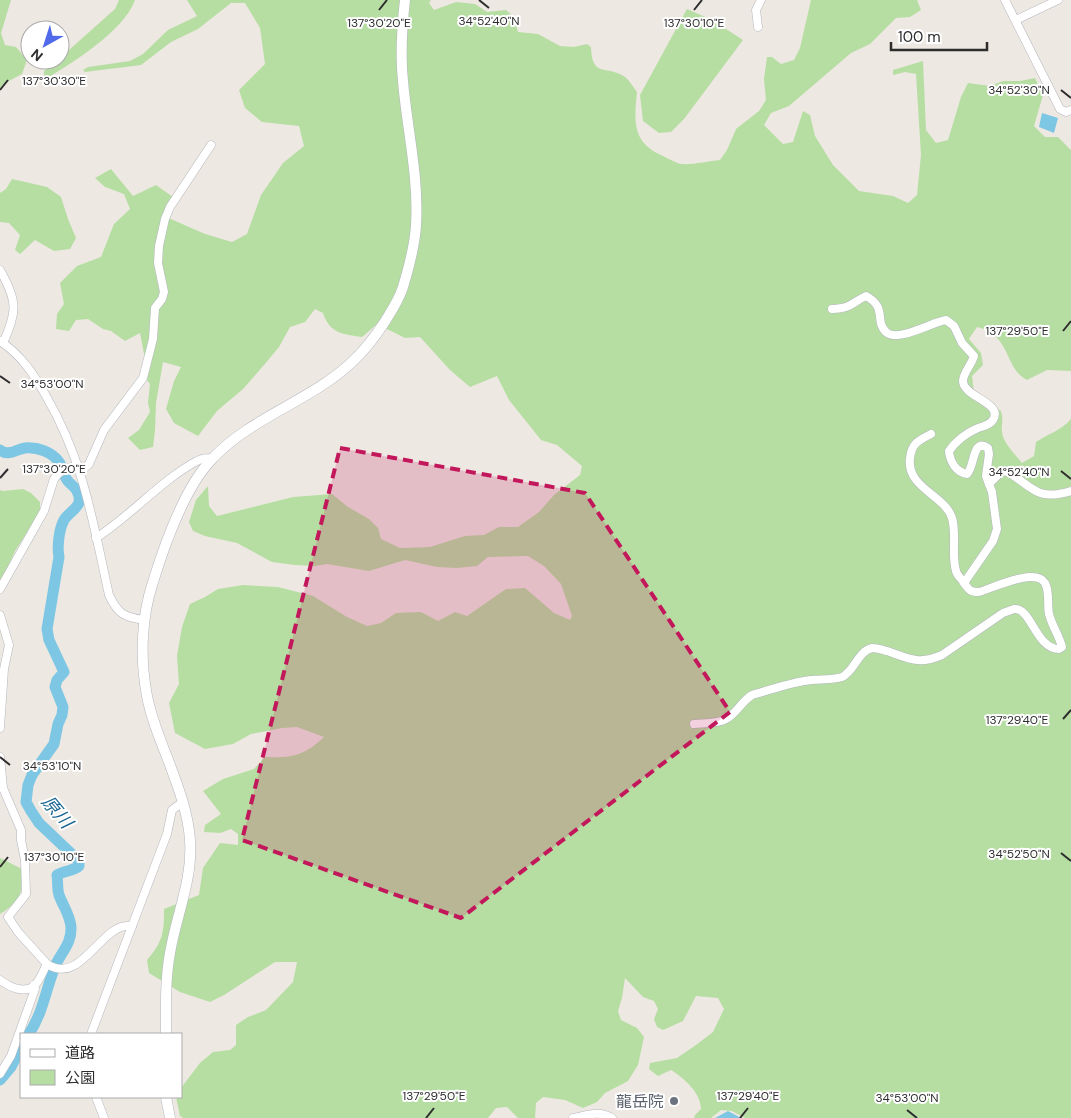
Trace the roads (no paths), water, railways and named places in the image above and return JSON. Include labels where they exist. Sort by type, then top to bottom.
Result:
[{"type":"street","points":[[166,1033],[169,957],[191,857],[190,838],[183,802],[147,697],[143,649],[144,620],[153,580],[187,496],[199,475],[212,458],[231,441],[351,364],[377,333],[402,291],[410,262],[416,218],[416,201],[402,79],[402,34],[405,0]]},
{"type":"street","points":[[758,27],[756,10],[761,0]]},
{"type":"street","points":[[1005,0],[1060,110],[1066,112],[1071,110]]},
{"type":"street","points":[[1016,20],[1058,0]]},
{"type":"street","points":[[0,589],[44,511],[54,479],[62,471],[89,464],[104,430],[143,378],[153,339],[155,308],[162,299],[164,292],[158,263],[159,246],[165,219],[170,208],[211,145]]},
{"type":"street","points":[[0,270],[11,288],[14,298],[12,320],[2,342],[25,363],[57,415],[86,489],[109,595],[114,607],[121,614],[144,620]]},
{"type":"street","points":[[832,310],[850,307],[866,296],[874,300],[879,307],[882,326],[884,331],[890,335],[905,334],[936,321],[946,320],[954,326],[962,343],[974,356],[973,362],[964,377],[964,387],[994,408],[995,415],[987,425],[970,432],[952,447],[949,451],[950,460],[952,465],[964,474],[968,474],[971,470],[977,448],[980,445],[988,448],[986,476],[992,492],[997,529],[993,541],[964,583]]},
{"type":"street","points":[[694,724],[718,722],[727,719],[745,699],[752,695],[806,680],[835,679],[845,676],[863,653],[871,648],[881,649],[911,660],[931,660],[1014,609],[1020,610],[1026,616],[1040,638],[1049,646],[1054,649],[1062,647],[1049,614],[1047,590],[1044,582],[1039,578],[1020,578],[979,592],[968,590],[956,572],[953,520],[950,514],[911,474],[909,467],[912,448],[916,442],[930,434]]},
{"type":"street","points":[[96,538],[172,477],[198,460],[212,458]]},
{"type":"street","points":[[989,484],[1001,472],[1006,471],[1036,492],[1046,495],[1057,495],[1071,491]]},
{"type":"street","points":[[0,615],[9,645],[4,668],[0,728]]},
{"type":"street","points":[[0,757],[3,788],[21,830],[25,860],[26,894],[8,917],[18,932],[52,967],[68,968],[76,964],[120,927],[132,926]]},
{"type":"street","points":[[91,1033],[167,834],[172,810],[183,802]]},
{"type":"street","points":[[0,980],[7,986],[26,989],[34,986],[52,967]]},
{"type":"street","points":[[0,1074],[11,1056],[35,990],[34,986]]},
{"type":"street","points":[[96,1098],[104,1118]]},
{"type":"street","points":[[166,1098],[170,1118]]},
{"type":"street","points":[[573,1118],[596,1113],[604,1113],[612,1118]]},
{"type":"water","points":[[1042,113],[1058,118],[1054,133],[1039,127]]},
{"type":"water","points":[[728,1111],[741,1118],[715,1118]]},
{"type":"waterway","name":"原川","points":[[0,450],[9,453],[30,448],[40,449],[49,453],[59,462],[67,480],[79,496],[78,505],[64,520],[61,528],[58,543],[59,557],[47,629],[49,640],[64,672],[57,680],[55,687],[63,707],[62,715],[54,744],[32,775],[28,785],[26,802],[39,823],[79,861],[79,866],[57,875],[58,893],[69,918],[71,933],[56,964],[41,1010],[30,1033]]},
{"type":"waterway","name":"原川","points":[[0,1080],[11,1067],[20,1049]]},
{"type":"place","name":"龍岳院","points":[[674,1101]]}]
